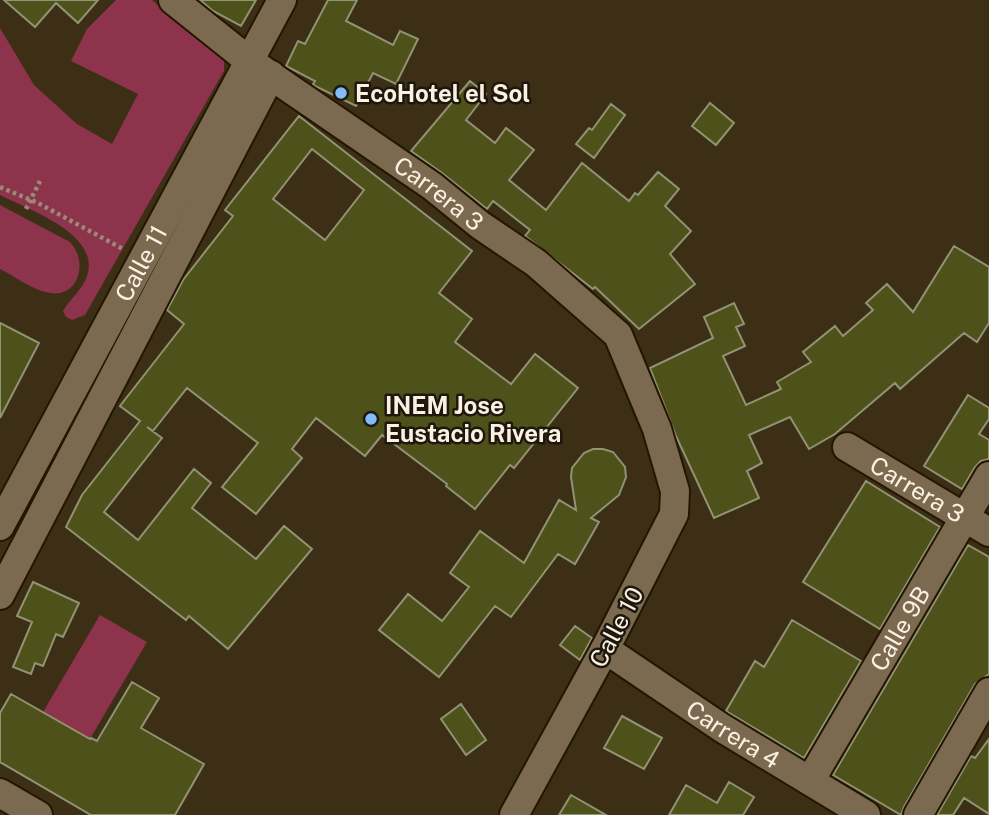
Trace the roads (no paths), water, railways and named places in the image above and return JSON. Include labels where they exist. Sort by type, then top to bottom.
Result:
[{"type":"street","name":"Carrera 3","points":[[173,0],[259,67],[432,186],[480,225],[536,263],[595,313],[618,335],[657,429]]},
{"type":"street","name":"Calle 11","points":[[0,595],[53,495],[259,67],[282,0]]},
{"type":"street","name":"Calle 11","points":[[0,526],[142,260],[259,67]]},
{"type":"street","name":"Calle 10","points":[[514,815],[605,649],[674,514],[675,491],[657,429]]},
{"type":"street","name":"Carrera 3","points":[[847,447],[989,532]]},
{"type":"street","name":"Calle 9B","points":[[810,781],[989,476]]},
{"type":"street","points":[[25,480],[53,495]]},
{"type":"street","name":"Carrera 4","points":[[605,649],[722,728],[866,815]]},
{"type":"street","points":[[918,815],[989,692]]},
{"type":"street","points":[[0,793],[38,815]]},
{"type":"place","name":"EcoHotel el Sol","points":[[341,93]]},
{"type":"place","name":"INEM Jose Eustacio Rivera","points":[[371,419]]}]
